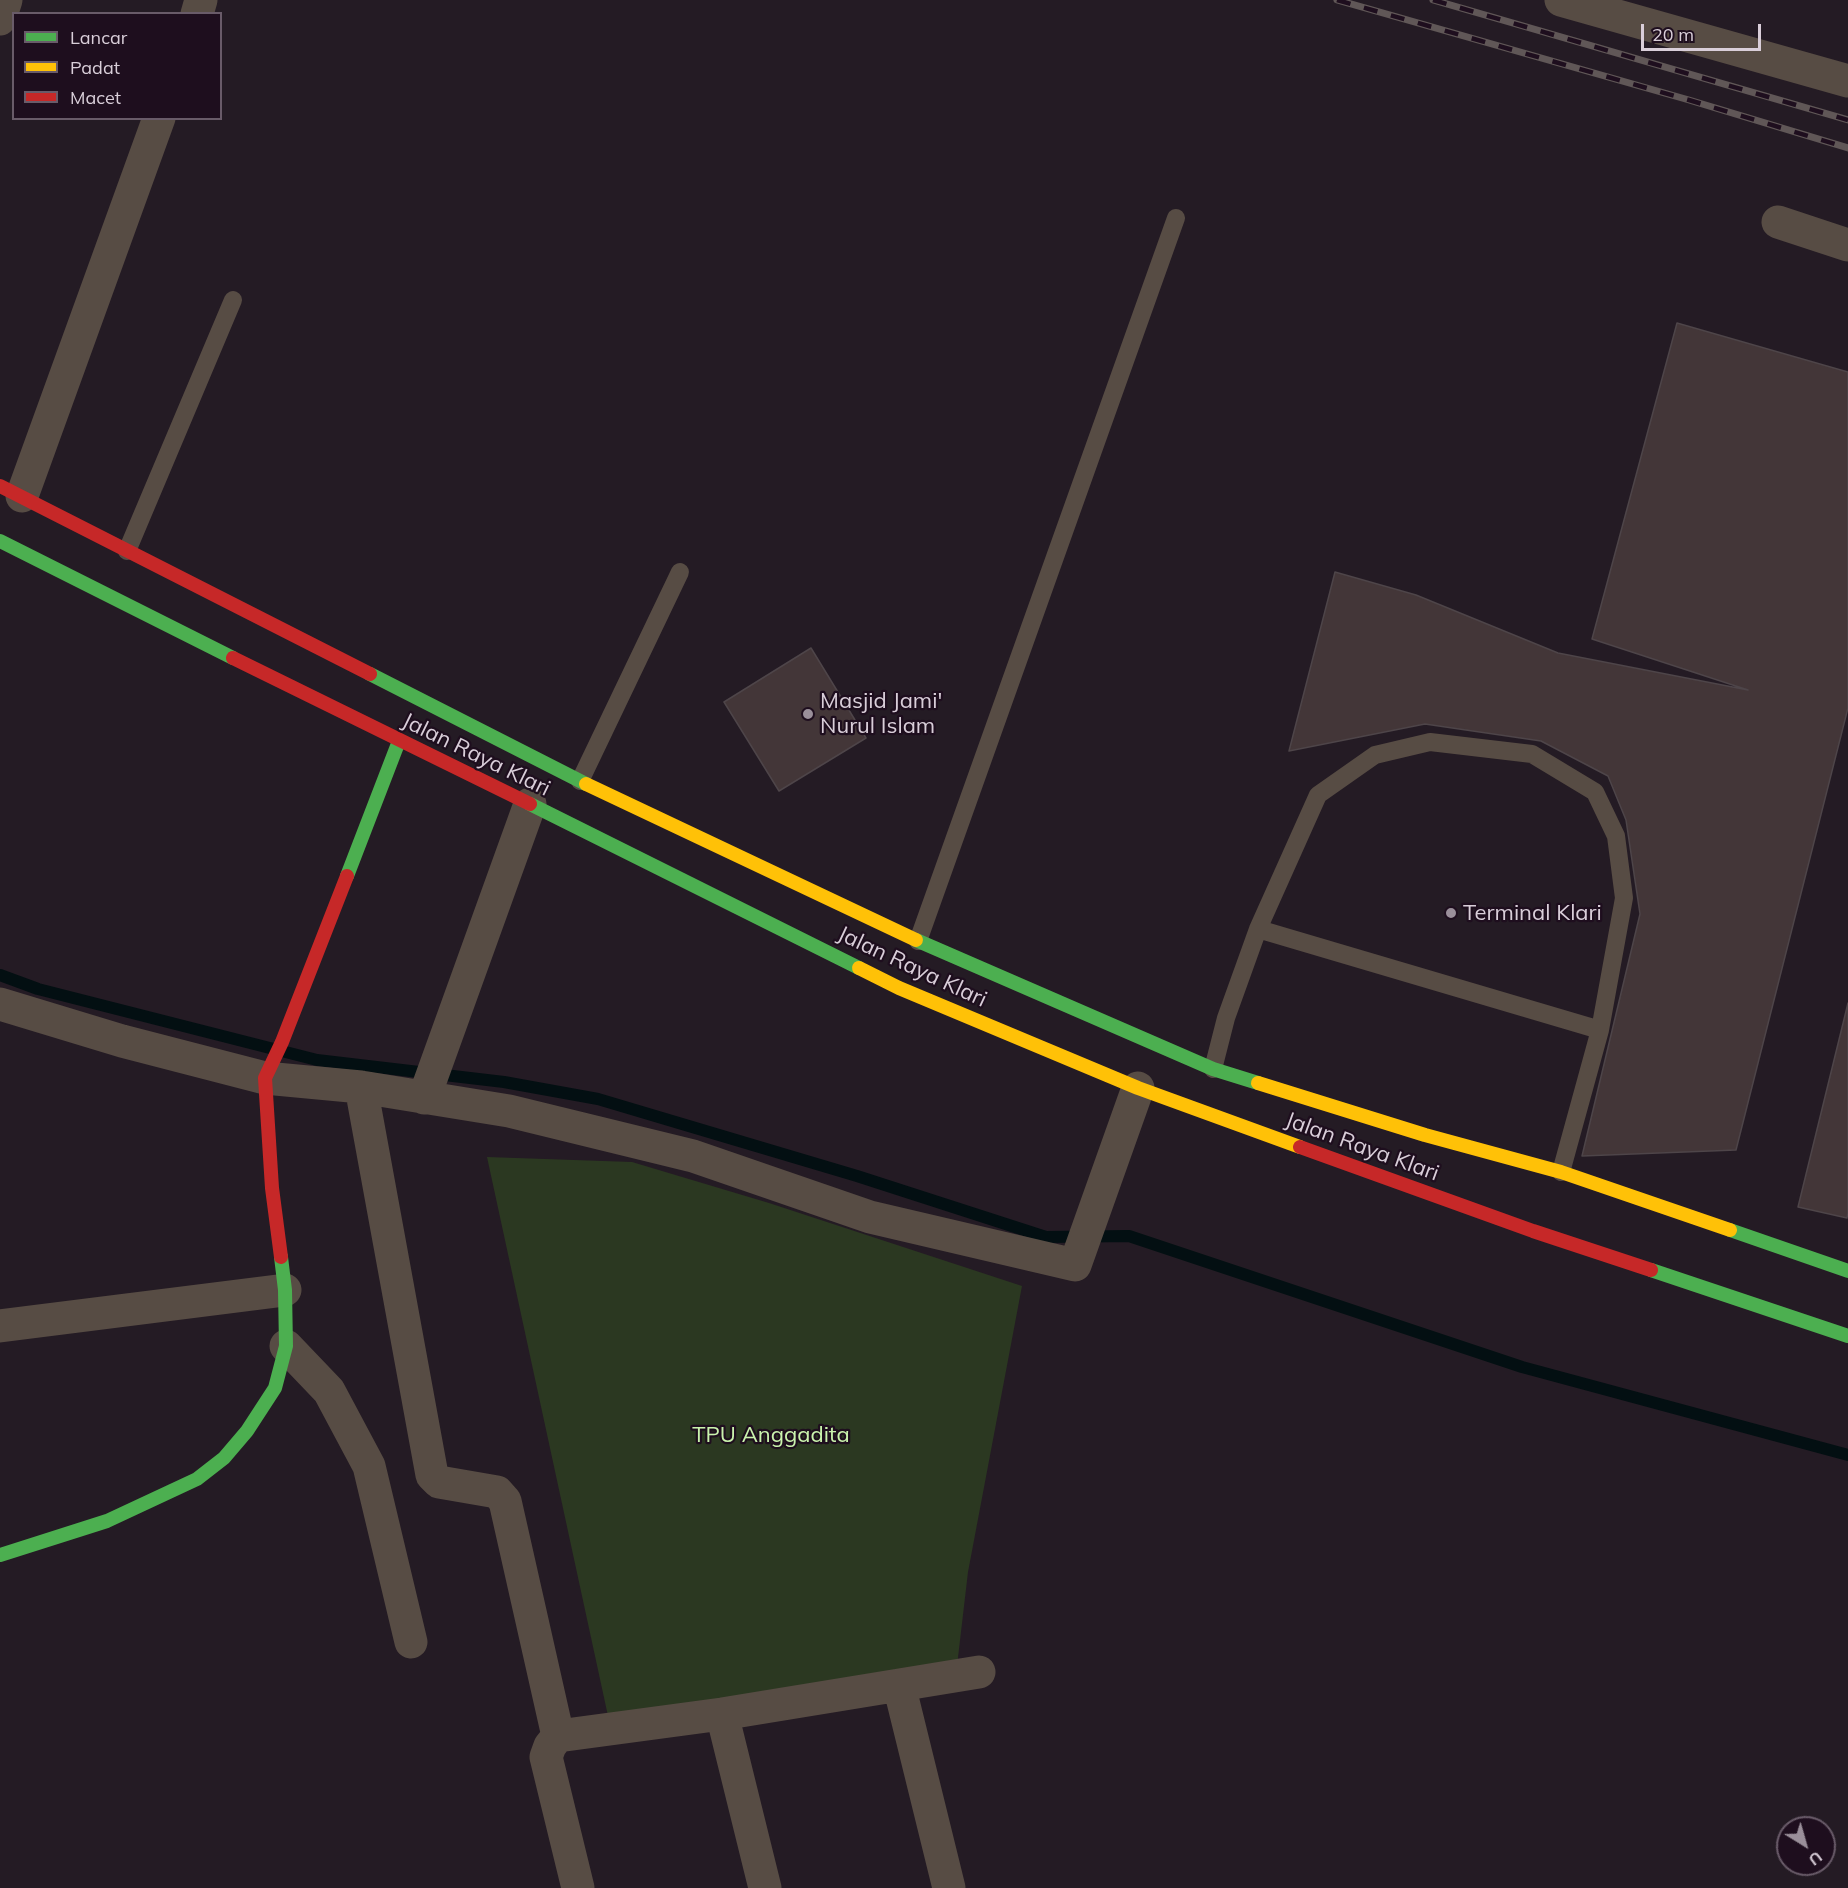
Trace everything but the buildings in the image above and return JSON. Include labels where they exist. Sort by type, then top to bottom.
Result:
[{"type":"main road","name":"Jalan Raya Klari","points":[[11,491],[580,781],[918,941],[1212,1074],[1561,1172],[1848,1271]]},
{"type":"main road","name":"Jalan Raya Klari","points":[[0,541],[399,741],[899,987],[1138,1088],[1205,1107],[1533,1231],[1848,1336]]},
{"type":"main road","points":[[0,1556],[107,1521],[197,1479],[224,1458],[248,1431],[275,1388],[286,1346],[285,1290],[272,1188],[270,1069],[399,741]]},
{"type":"street","points":[[0,19],[6,0]]},
{"type":"street","points":[[1561,0],[1848,81]]},
{"type":"street","points":[[11,491],[158,120]]},
{"type":"street","points":[[1778,222],[1848,245]]},
{"type":"street","points":[[430,1083],[530,804]]},
{"type":"street","points":[[0,1004],[122,1041],[361,1087],[430,1083],[509,1112],[693,1156],[881,1220],[1075,1265],[1138,1088]]},
{"type":"street","points":[[361,1087],[432,1475],[439,1482],[496,1492],[505,1501],[558,1737]]},
{"type":"street","points":[[0,1326],[285,1290]]},
{"type":"street","points":[[286,1346],[329,1391],[369,1466],[411,1642]]},
{"type":"street","points":[[578,1888],[546,1757],[550,1746],[558,1737],[722,1714],[979,1672]]},
{"type":"street","points":[[900,1685],[949,1888]]},
{"type":"street","points":[[722,1714],[765,1888]]},
{"type":"lane","points":[[918,941],[1176,218]]},
{"type":"lane","points":[[128,550],[233,300]]},
{"type":"lane","points":[[580,781],[680,572]]},
{"type":"lane","points":[[1212,1074],[1226,1018],[1258,929],[1318,795],[1375,754],[1430,742],[1532,754],[1595,792],[1616,836],[1624,898],[1600,1030],[1561,1172]]},
{"type":"lane","points":[[1258,929],[1600,1030]]},
{"type":"green space","name":"TPU Anggadita","points":[[487,1157],[632,1162],[769,1203],[1022,1286],[968,1572],[957,1666],[608,1716]]},
{"type":"waterway","points":[[0,975],[38,989],[317,1060],[504,1082],[598,1099],[857,1176],[1046,1237],[1129,1236],[1522,1367],[1848,1455]]},
{"type":"railway","points":[[1337,0],[1689,100],[1848,148]]},
{"type":"railway","points":[[1433,0],[1848,120]]},
{"type":"traffic: fast","points":[[0,541],[233,658]]},
{"type":"traffic: fast","points":[[370,674],[586,784]]},
{"type":"traffic: fast","points":[[347,876],[399,741]]},
{"type":"traffic: fast","points":[[530,804],[859,968]]},
{"type":"traffic: fast","points":[[916,940],[1213,1069],[1258,1083]]},
{"type":"traffic: fast","points":[[1730,1230],[1848,1271]]},
{"type":"traffic: fast","points":[[0,1555],[107,1521],[197,1479],[224,1458],[247,1431],[275,1388],[286,1346],[285,1290],[281,1257]]},
{"type":"traffic: fast","points":[[1651,1270],[1848,1336]]},
{"type":"traffic: slow","points":[[586,784],[916,940]]},
{"type":"traffic: slow","points":[[859,968],[899,988],[1138,1088],[1300,1147]]},
{"type":"traffic: slow","points":[[1258,1083],[1425,1135],[1561,1172],[1730,1230]]},
{"type":"traffic: jam","points":[[0,486],[370,674]]},
{"type":"traffic: jam","points":[[233,658],[530,804]]},
{"type":"traffic: jam","points":[[281,1257],[272,1188],[265,1078],[282,1042],[347,876]]},
{"type":"traffic: jam","points":[[1300,1147],[1533,1231],[1651,1270]]},
{"type":"place","name":"Masjid Jami' Nurul Islam","points":[[808,714]]},
{"type":"place","name":"Terminal Klari","points":[[1451,913]]}]
